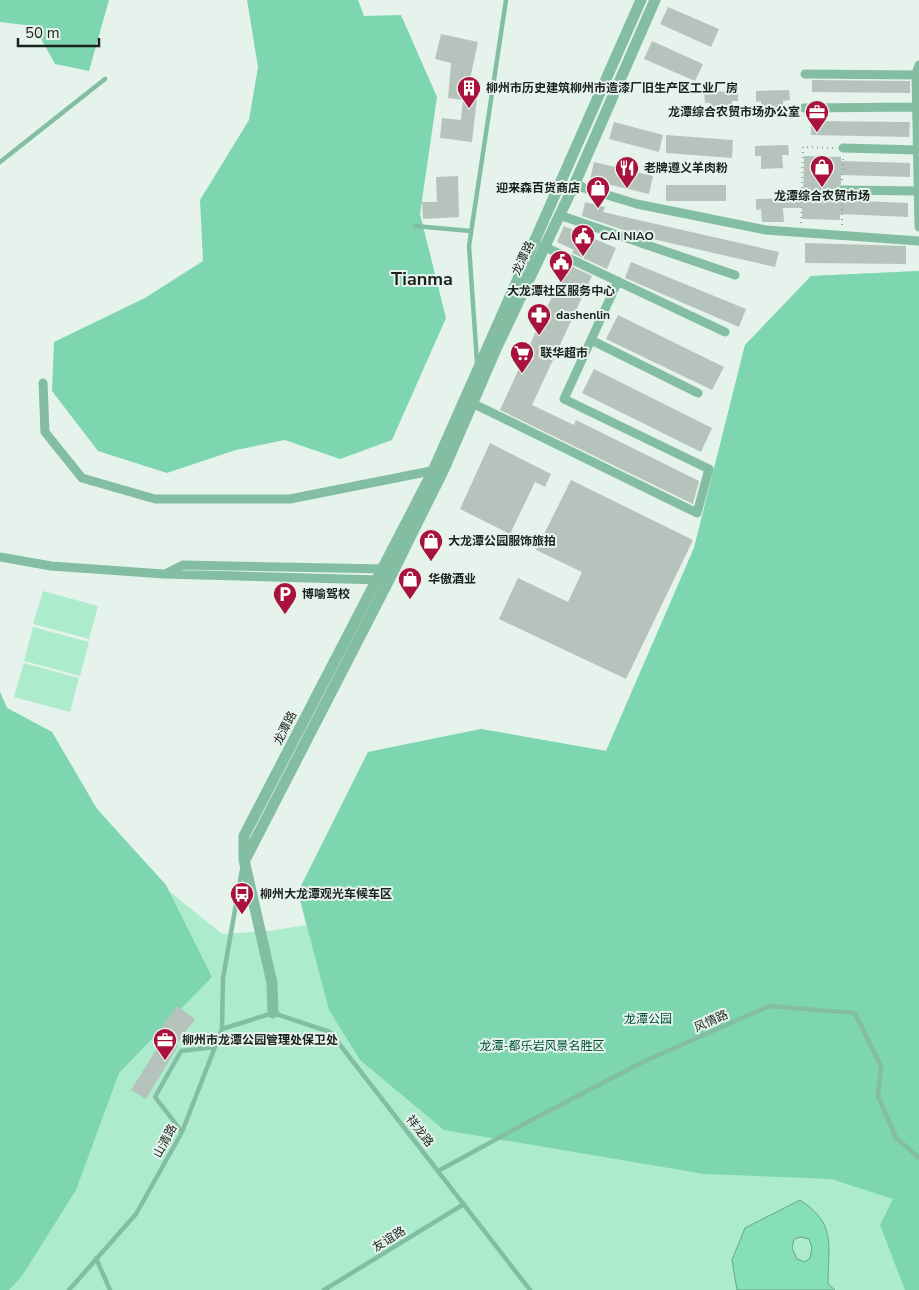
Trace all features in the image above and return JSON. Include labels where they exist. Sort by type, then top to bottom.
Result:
[{"type":"street","name":"龙潭路","points":[[438,470],[478,368],[641,0]]},
{"type":"street","name":"龙潭路","points":[[366,613],[377,580],[388,569],[472,403],[575,183],[655,0]]},
{"type":"street","points":[[805,74],[918,71],[919,227]]},
{"type":"street","points":[[804,108],[917,107]]},
{"type":"street","points":[[843,148],[918,150]]},
{"type":"street","points":[[575,183],[584,188],[646,206],[766,230],[919,241]]},
{"type":"street","points":[[842,190],[919,184]]},
{"type":"street","points":[[559,215],[735,275]]},
{"type":"street","points":[[544,246],[725,332]]},
{"type":"street","points":[[472,403],[697,513],[709,469],[564,399],[618,281]]},
{"type":"street","points":[[591,340],[698,393]]},
{"type":"street","points":[[42,383],[45,432],[82,478],[155,499],[290,499],[438,470]]},
{"type":"street","points":[[0,557],[51,566],[164,574],[389,580]]},
{"type":"street","points":[[164,574],[183,565],[388,569]]},
{"type":"street","name":"龙潭路","points":[[273,1013],[272,983],[244,860],[244,836],[366,613],[389,580],[388,569]]},
{"type":"lane","points":[[478,368],[469,246],[506,0]]},
{"type":"lane","points":[[0,162],[105,78]]},
{"type":"lane","points":[[415,226],[471,231]]},
{"type":"lane","points":[[244,860],[222,978],[222,1029],[273,1013]]},
{"type":"lane","name":"风情路","points":[[438,1171],[645,1061],[769,1006],[855,1013],[882,1066],[878,1096],[896,1138],[919,1158]]},
{"type":"lane","name":"祥龙路","points":[[273,1013],[330,1032],[530,1290]]},
{"type":"lane","name":"山清路","points":[[69,1290],[136,1214],[182,1132],[222,1029]]},
{"type":"lane","points":[[182,1132],[155,1097],[180,1052],[215,1047]]},
{"type":"lane","name":"友谊路","points":[[324,1290],[464,1204]]},
{"type":"lane","points":[[96,1258],[110,1290]]},
{"type":"path","points":[[801,233],[803,147],[843,148]]},
{"type":"green space","points":[[0,0],[109,0],[89,71],[55,64],[34,26],[0,22]]},
{"type":"green space","points":[[247,0],[358,0],[364,16],[401,15],[437,97],[420,214],[446,318],[392,440],[340,459],[285,440],[236,450],[167,473],[98,451],[52,391],[54,342],[145,298],[203,261],[200,200],[249,120],[258,67]]},
{"type":"green space","name":"龙潭-都乐岩风景名胜区","points":[[919,271],[919,1290],[0,1290],[0,692],[7,708],[52,732],[97,809],[166,885],[169,891],[222,934],[269,931],[306,925],[298,892],[368,752],[481,729],[606,751],[694,548],[745,345],[811,276]]},
{"type":"green space","name":"龙潭公园","points":[[919,271],[919,1290],[905,1290],[880,1225],[893,1199],[831,1179],[704,1174],[444,1130],[360,1060],[329,1010],[298,892],[368,752],[481,729],[606,751],[694,548],[745,345],[811,276]]},
{"type":"green space","points":[[43,591],[98,606],[89,639],[33,624]]},
{"type":"green space","points":[[33,627],[89,642],[80,676],[24,661]]},
{"type":"green space","points":[[24,663],[79,678],[70,712],[14,697]]},
{"type":"green space","points":[[0,692],[7,708],[52,732],[97,809],[166,885],[212,977],[119,1073],[76,1190],[22,1276],[9,1290],[0,1290]]},
{"type":"shaded area","points":[[800,1200],[812,1209],[825,1227],[829,1247],[828,1284],[835,1290],[737,1290],[732,1260],[745,1228]],"holes":[[[801,1237],[809,1239],[812,1248],[810,1258],[805,1262],[797,1259],[792,1248],[794,1239]]]},
{"type":"building","points":[[668,7],[719,29],[711,47],[660,24]]},
{"type":"building","points":[[441,34],[478,42],[470,79],[479,80],[472,142],[440,138],[442,118],[461,120],[463,100],[448,98],[451,63],[435,59]]},
{"type":"building","points":[[652,41],[703,64],[695,81],[644,59]]},
{"type":"building","points":[[812,80],[910,81],[910,93],[812,92]]},
{"type":"building","points":[[789,90],[790,100],[783,101],[784,114],[762,114],[761,101],[756,102],[756,91]]},
{"type":"building","points":[[738,91],[738,101],[732,101],[732,115],[710,115],[710,103],[705,103],[704,92]]},
{"type":"building","points":[[811,121],[910,122],[909,137],[811,135]]},
{"type":"building","points":[[614,122],[663,135],[659,152],[609,139]]},
{"type":"building","points":[[666,135],[733,140],[732,158],[666,153]]},
{"type":"building","points":[[788,145],[789,155],[782,155],[783,168],[761,169],[761,156],[755,156],[755,146]]},
{"type":"building","points":[[804,156],[841,157],[841,161],[910,163],[910,177],[841,175],[841,184],[836,189],[840,200],[908,203],[908,217],[840,214],[840,220],[802,219],[802,208],[783,208],[784,222],[762,222],[761,209],[756,210],[756,199],[803,198]]},
{"type":"building","points":[[594,162],[653,176],[649,194],[590,180]]},
{"type":"building","points":[[458,176],[459,217],[423,219],[422,202],[437,202],[436,177]]},
{"type":"building","points":[[666,185],[726,185],[726,201],[666,201]]},
{"type":"building","points":[[585,202],[605,207],[603,212],[779,252],[775,267],[644,237],[582,216]]},
{"type":"building","points":[[564,226],[616,248],[607,269],[572,253],[574,250],[557,242]]},
{"type":"building","points":[[805,243],[906,246],[906,264],[805,263]]},
{"type":"building","points":[[631,262],[746,309],[739,327],[625,278]]},
{"type":"building","points":[[567,264],[592,276],[532,405],[574,425],[576,420],[699,481],[693,504],[500,410]]},
{"type":"building","points":[[618,315],[724,367],[712,390],[606,339]]},
{"type":"building","points":[[594,369],[712,428],[701,452],[582,393]]},
{"type":"building","points":[[490,443],[551,474],[545,487],[535,482],[510,534],[460,509]]},
{"type":"building","points":[[571,480],[693,540],[626,679],[499,619],[518,578],[568,602],[582,572],[536,550]]},
{"type":"building","points":[[177,1006],[195,1019],[176,1045],[178,1046],[146,1099],[131,1090],[166,1034],[160,1030]]},
{"type":"place","name":"柳州市历史建筑柳州市造漆厂旧生产区工业厂房","points":[[469,109]]},
{"type":"place","name":"龙潭综合农贸市场办公室","points":[[817,133]]},
{"type":"place","name":"龙潭综合农贸市场","points":[[822,188]]},
{"type":"place","name":"老牌遵义羊肉粉","points":[[627,189]]},
{"type":"place","name":"迎来森百货商店","points":[[598,209]]},
{"type":"place","name":"CAI NIAO","points":[[583,257]]},
{"type":"place","name":"大龙潭社区服务中心","points":[[561,283]]},
{"type":"place","name":"dashenlin","points":[[539,336]]},
{"type":"place","name":"联华超市","points":[[522,374]]},
{"type":"place","name":"大龙潭公园服饰旅拍","points":[[431,562]]},
{"type":"place","name":"华傲酒业","points":[[410,600]]},
{"type":"place","name":"博喻驾校","points":[[285,615]]},
{"type":"place","name":"柳州大龙潭观光车候车区","points":[[242,915]]},
{"type":"place","name":"柳州市龙潭公园管理处保卫处","points":[[165,1061]]},
{"type":"district","name":"Tianma","points":[[422,279]]}]
